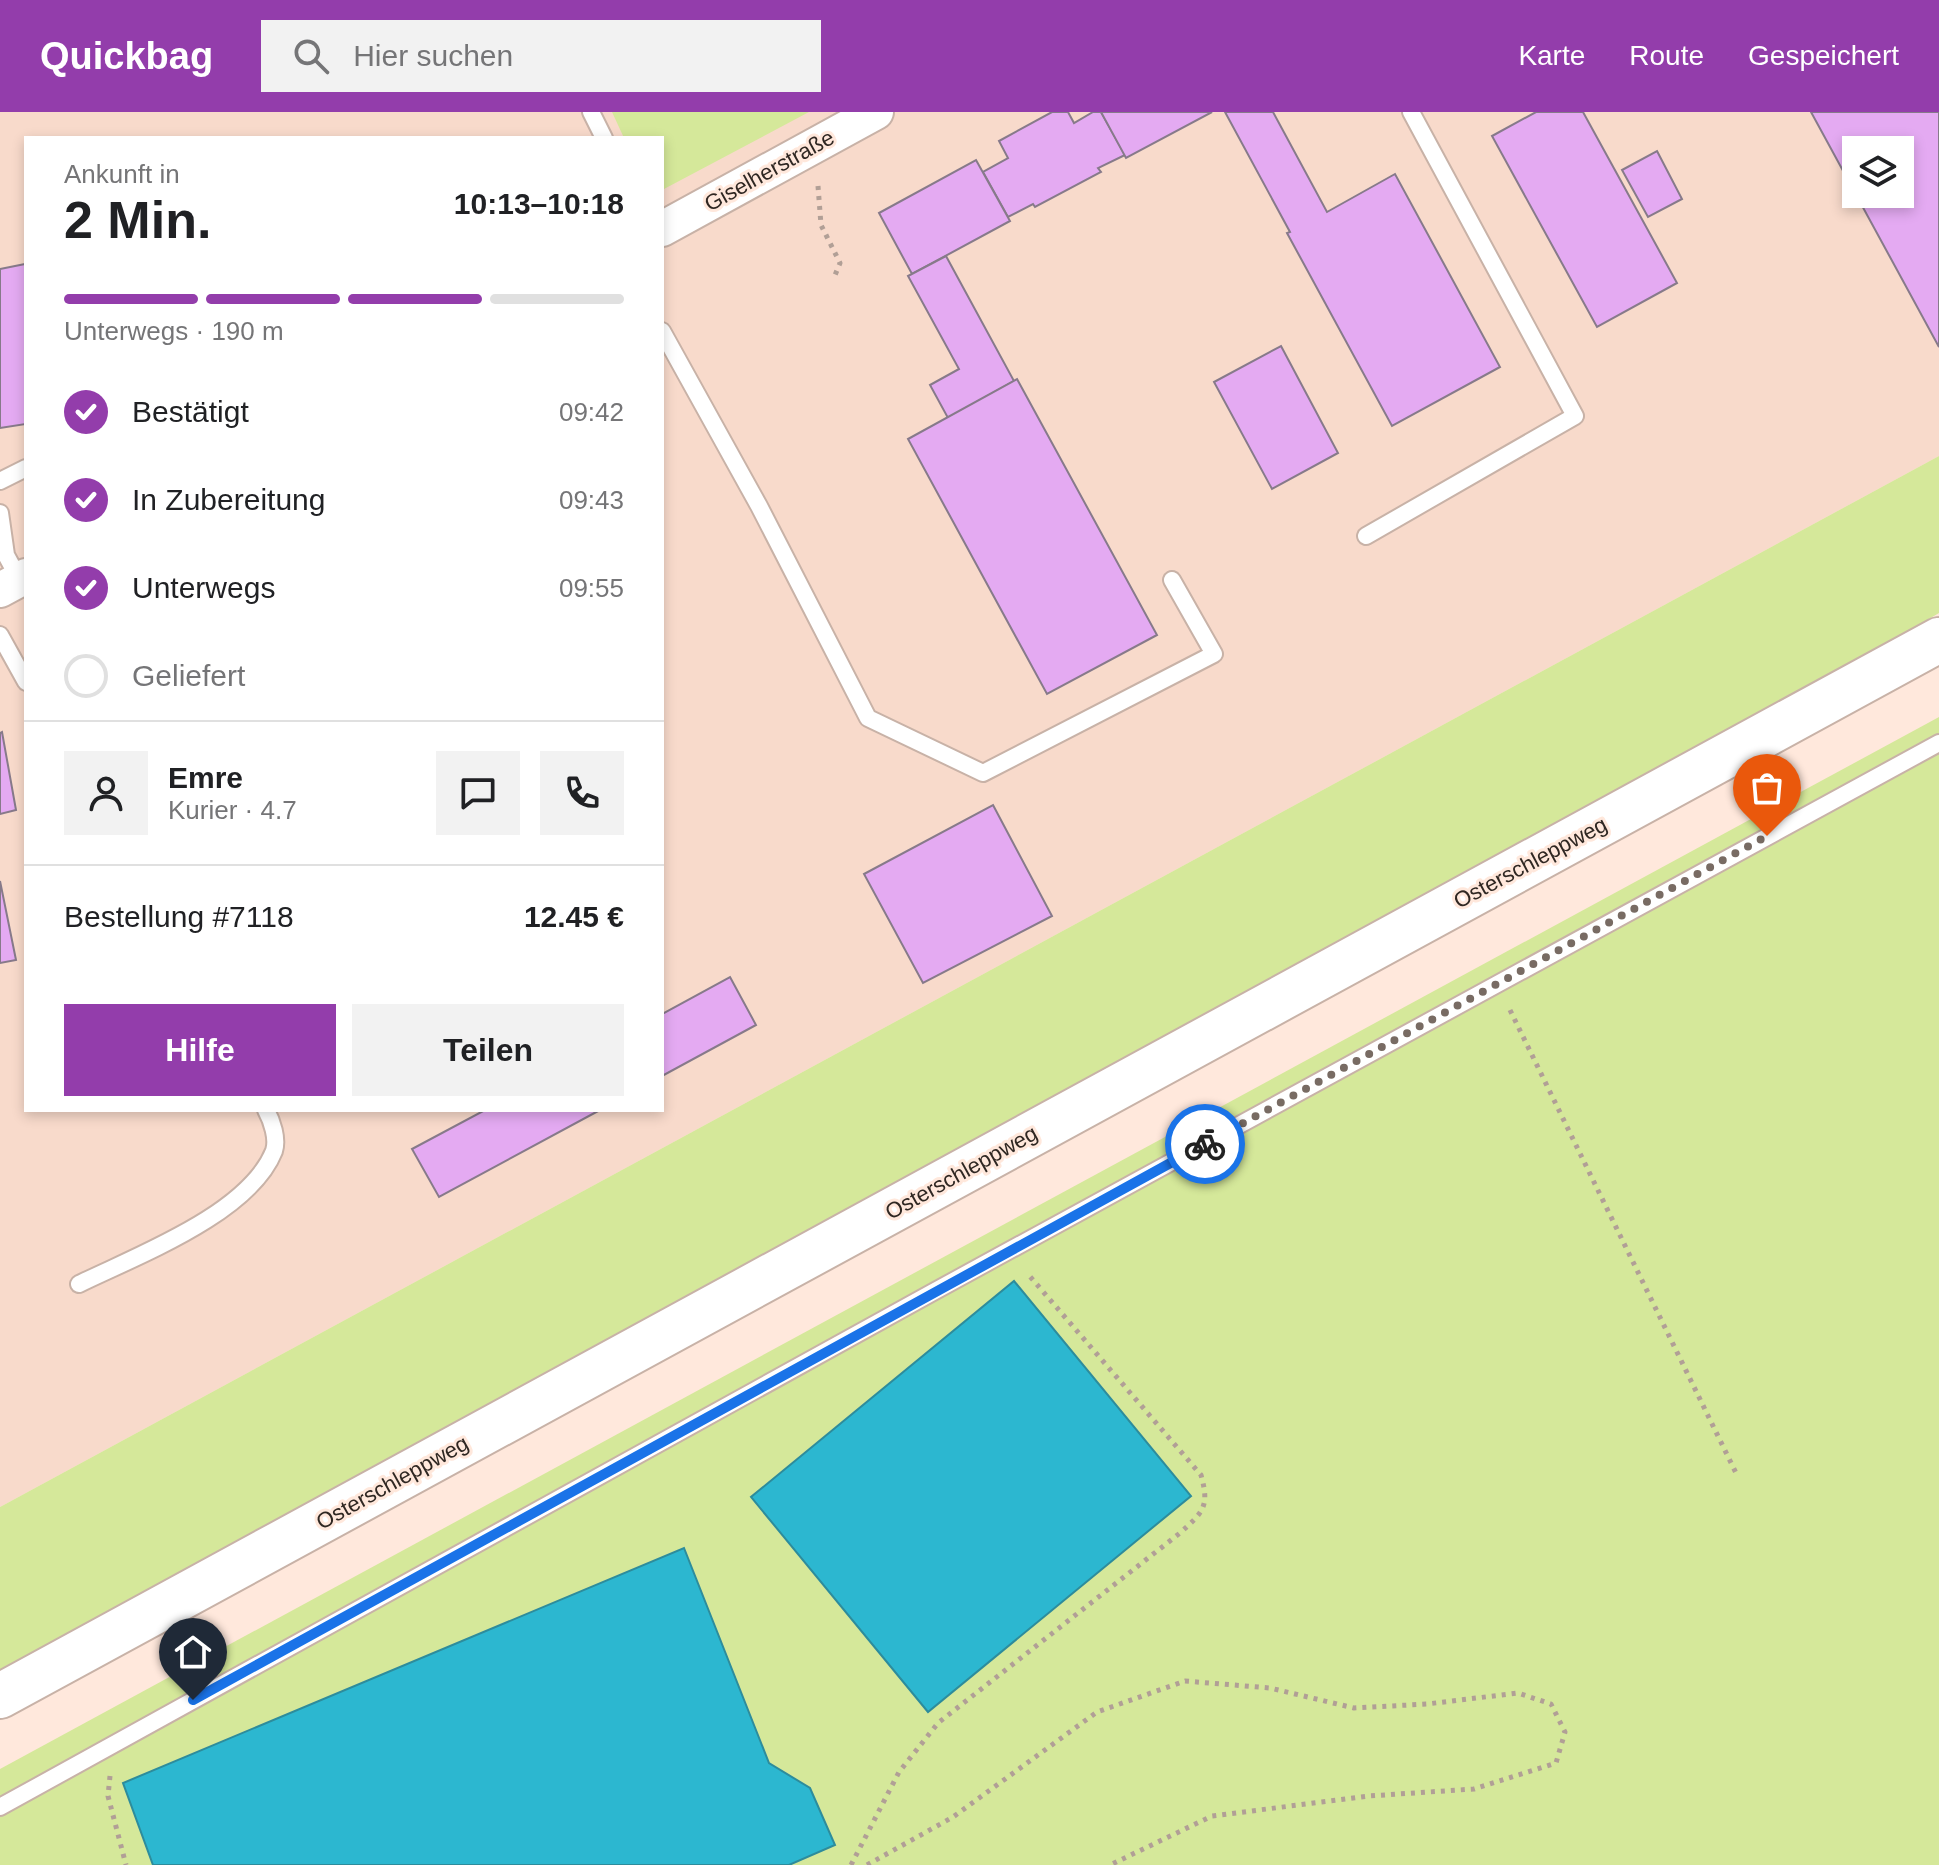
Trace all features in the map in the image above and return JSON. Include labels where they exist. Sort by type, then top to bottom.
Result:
[{"type":"street","name":"Giselherstraße","points":[[664,228],[876,112]]},
{"type":"street","name":"Osterschleppweg","points":[[0,1696],[1933,641]]},
{"type":"lane","points":[[591,112],[603,136]]},
{"type":"lane","points":[[1366,536],[1575,416],[1411,112]]},
{"type":"lane","points":[[664,335],[759,506],[868,718],[983,773],[1214,654],[1172,580]]},
{"type":"lane","points":[[0,481],[24,469]]},
{"type":"lane","points":[[0,513],[6,555],[15,581]]},
{"type":"lane","points":[[0,635],[24,678]]},
{"type":"lane","points":[[0,1807],[1939,743]]},
{"type":"lane","points":[[79,1284],[202,1224],[252,1184],[275,1149],[272,1121],[267,1112]]},
{"type":"path","points":[[817,173],[821,225],[840,263],[833,280]]},
{"type":"path","points":[[1497,984],[1736,1473]]},
{"type":"path","points":[[851,1865],[899,1772],[938,1723],[1180,1533],[1200,1515],[1207,1497],[1201,1475],[1009,1251]]},
{"type":"path","points":[[867,1865],[953,1817],[1097,1712],[1185,1681],[1270,1688],[1354,1708],[1427,1704],[1518,1693],[1551,1704],[1565,1732],[1556,1763],[1474,1789],[1369,1796],[1212,1816],[1110,1865]]},
{"type":"path","points":[[112,1745],[108,1796],[126,1865]]},
{"type":"shaded area","points":[[0,112],[1939,112],[1939,456],[0,1507]]},
{"type":"green space","points":[[612,112],[809,112],[664,189],[664,136],[623,136]]},
{"type":"green space","points":[[1939,456],[1939,613],[1838,673],[0,1672],[0,1507]]},
{"type":"green space","points":[[1939,717],[1939,1865],[0,1865],[0,1769]]},
{"type":"water","points":[[1014,1281],[1191,1496],[928,1712],[751,1497]]},
{"type":"water","points":[[684,1548],[769,1763],[810,1788],[835,1845],[789,1865],[153,1865],[123,1783]]},
{"type":"building","points":[[1052,112],[1068,112],[1074,123],[1093,112],[1101,112],[1125,155],[1098,168],[1101,172],[1035,207],[1033,204],[1008,217],[983,172],[1008,158],[999,141]]},
{"type":"building","points":[[1101,112],[1212,112],[1126,158]]},
{"type":"building","points":[[1225,112],[1273,112],[1327,212],[1395,174],[1500,367],[1392,426]]},
{"type":"building","points":[[1536,112],[1583,112],[1677,283],[1597,327],[1492,136]]},
{"type":"building","points":[[1811,112],[1939,112],[1939,347],[1863,208],[1914,208],[1914,136],[1842,136],[1842,169]]},
{"type":"building","points":[[1657,151],[1682,199],[1648,217],[1622,170]]},
{"type":"building","points":[[976,160],[1010,221],[912,274],[879,213]]},
{"type":"building","points":[[946,256],[1014,381],[948,418],[930,385],[959,369],[908,276]]},
{"type":"building","points":[[24,264],[24,424],[0,428],[0,269]]},
{"type":"building","points":[[1281,346],[1338,453],[1272,489],[1214,382]]},
{"type":"building","points":[[1017,379],[1157,635],[1047,694],[908,439]]},
{"type":"building","points":[[0,733],[16,810],[0,814]]},
{"type":"building","points":[[993,805],[1052,916],[923,983],[864,874]]},
{"type":"building","points":[[0,881],[16,960],[0,963]]},
{"type":"building","points":[[730,977],[756,1025],[664,1075],[664,1013]]},
{"type":"building","points":[[481,1112],[596,1112],[439,1197],[412,1149]]},
{"type":"way so far","points":[[1205,1144],[1767,836]]},
{"type":"route","points":[[193,1700],[1205,1144]]}]
